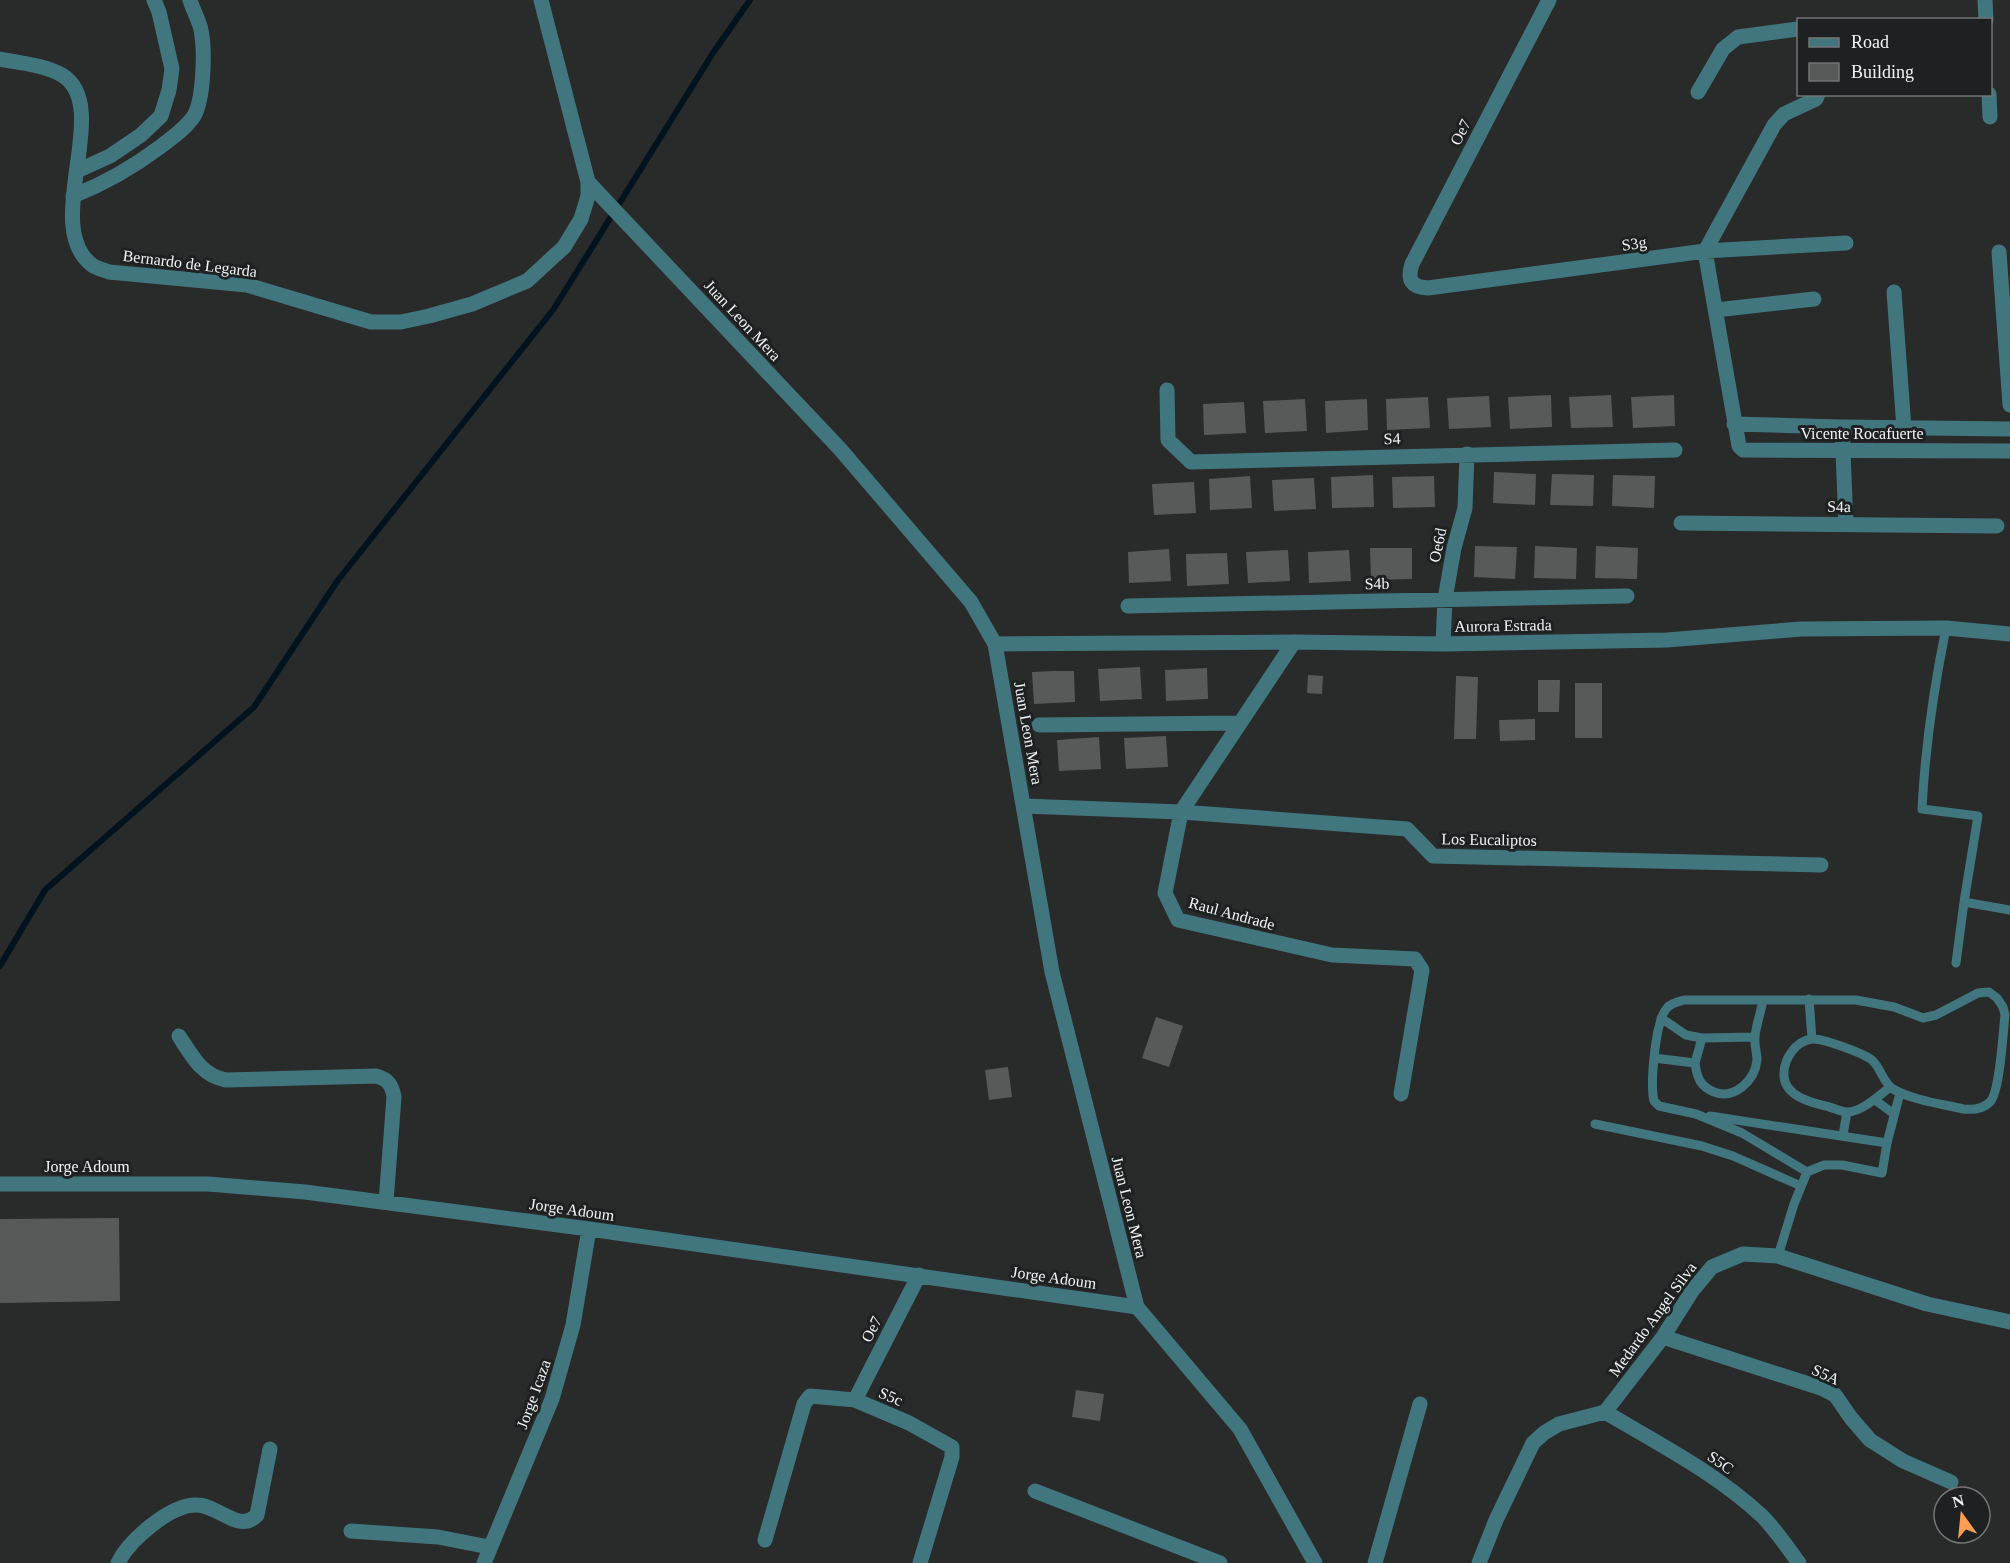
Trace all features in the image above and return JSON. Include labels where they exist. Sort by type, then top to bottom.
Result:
[{"type":"street","points":[[77,171],[110,156],[141,135],[161,116],[170,90],[172,69],[159,12],[154,0]]},
{"type":"street","points":[[73,196],[96,188],[129,170],[175,136],[194,115],[201,93],[203,69],[201,30],[190,0]]},
{"type":"street","name":"Juan Leon Mera","points":[[542,0],[588,182],[840,449],[970,602],[995,644],[1052,972],[1137,1307],[1240,1429],[1315,1563]]},
{"type":"street","name":"Oe7","points":[[1412,283],[1409,274],[1412,264],[1549,0]]},
{"type":"street","points":[[1985,0],[1986,18]]},
{"type":"street","points":[[1698,92],[1723,49],[1738,37],[1797,29]]},
{"type":"street","name":"Bernardo de Legarda","points":[[0,59],[50,70],[63,76],[77,92],[81,138],[73,196],[73,230],[79,249],[92,265],[109,272],[247,285],[371,322],[401,322],[472,304],[527,281],[564,247],[581,219],[588,196],[588,182]]},
{"type":"street","points":[[1705,251],[1774,125],[1784,114],[1816,99],[1817,96]]},
{"type":"street","points":[[1989,96],[1990,117]]},
{"type":"street","name":"S3g","points":[[1412,283],[1419,288],[1428,288],[1705,251],[1846,243]]},
{"type":"street","name":"Vicente Rocafuerte","points":[[1705,251],[1737,444],[1743,450],[2010,451]]},
{"type":"street","points":[[1999,252],[2010,405]]},
{"type":"street","points":[[1894,292],[1904,428]]},
{"type":"street","points":[[1716,310],[1814,299]]},
{"type":"street","name":"S4","points":[[1167,390],[1168,440],[1191,462],[1675,450]]},
{"type":"street","name":"Vicente Rocafuerte","points":[[1734,424],[2010,429]]},
{"type":"street","points":[[1842,427],[1846,525]]},
{"type":"street","name":"Oe6d","points":[[1443,644],[1445,599],[1454,548],[1465,508],[1467,454]]},
{"type":"street","name":"S4a","points":[[1681,523],[1997,526]]},
{"type":"street","name":"S4b","points":[[1128,606],[1627,596]]},
{"type":"street","name":"Aurora Estrada","points":[[995,644],[1294,642],[1443,644],[1667,640],[1801,629],[1946,628],[2010,634]]},
{"type":"street","name":"Raul Andrade","points":[[1294,642],[1181,812],[1165,892],[1178,920],[1332,955],[1415,958],[1422,970],[1401,1094]]},
{"type":"street","points":[[1039,725],[1239,723]]},
{"type":"street","name":"Los Eucaliptos","points":[[1024,806],[1181,812],[1407,830],[1433,856],[1821,865]]},
{"type":"street","points":[[179,1036],[198,1065],[214,1078],[226,1080],[376,1076],[384,1078],[393,1089],[394,1097],[386,1202]]},
{"type":"street","name":"Jorge Adoum","points":[[0,1184],[208,1184],[255,1187],[589,1229],[1137,1307]]},
{"type":"street","name":"Jorge Icaza","points":[[484,1563],[555,1389],[573,1325],[589,1229]]},
{"type":"street","name":"Medardo Angel Silva","points":[[1605,1412],[1663,1337],[1692,1291],[1712,1267],[1743,1254],[1778,1256],[1926,1304],[2010,1322]]},
{"type":"street","name":"Oe7","points":[[855,1400],[919,1275]]},
{"type":"street","name":"S5A","points":[[1663,1337],[1821,1388],[1835,1395],[1870,1440],[1903,1461],[1951,1482]]},
{"type":"street","name":"S5c","points":[[765,1540],[804,1404],[810,1396],[855,1400],[909,1423],[952,1447],[952,1457],[920,1563]]},
{"type":"street","points":[[1375,1563],[1420,1404]]},
{"type":"street","points":[[1479,1563],[1496,1520],[1533,1443],[1559,1424],[1605,1412]]},
{"type":"street","name":"S5C","points":[[1605,1412],[1712,1475],[1763,1517],[1799,1563]]},
{"type":"street","points":[[118,1563],[123,1551],[137,1536],[155,1522],[186,1506],[203,1505],[239,1522],[252,1520],[257,1515],[270,1449]]},
{"type":"street","points":[[1035,1491],[1220,1563]]},
{"type":"street","points":[[351,1532],[438,1537],[489,1547]]},
{"type":"lane","points":[[1946,628],[1936,681],[1923,778],[1922,809],[1978,816],[1956,963]]},
{"type":"lane","points":[[1964,902],[2010,910]]},
{"type":"lane","points":[[1887,1143],[1696,1114],[1659,1106],[1654,1101],[1652,1092],[1654,1058],[1661,1018],[1667,1007],[1684,1000],[1848,999],[1894,1007],[1923,1018],[1936,1015],[1978,993],[1989,993],[1997,998],[2005,1015],[1996,1089],[1992,1101],[1984,1107],[1971,1110],[1900,1093],[1890,1087],[1873,1061],[1845,1047],[1812,1039],[1797,1046],[1786,1059],[1784,1078],[1791,1091],[1802,1099],[1847,1112],[1875,1100],[1890,1087]]},
{"type":"lane","points":[[1809,999],[1812,1039]]},
{"type":"lane","points":[[1702,1038],[1695,1063],[1697,1079],[1704,1087],[1717,1093],[1733,1093],[1753,1076],[1756,1061],[1755,1037],[1763,1000]]},
{"type":"lane","points":[[1661,1018],[1686,1035],[1702,1038],[1755,1037]]},
{"type":"lane","points":[[1654,1058],[1695,1063]]},
{"type":"lane","points":[[1778,1256],[1794,1204],[1808,1172],[1824,1165],[1842,1165],[1882,1173],[1900,1093]]},
{"type":"lane","points":[[1875,1100],[1894,1114]]},
{"type":"lane","points":[[1843,1135],[1847,1112]]},
{"type":"lane","points":[[1696,1114],[1742,1133],[1808,1172]]},
{"type":"lane","points":[[1594,1124],[1702,1146],[1733,1156],[1801,1186]]},
{"type":"building","points":[[1551,395],[1552,427],[1510,429],[1508,397]]},
{"type":"building","points":[[1611,395],[1613,427],[1571,428],[1569,397]]},
{"type":"building","points":[[1674,395],[1675,426],[1633,428],[1631,397]]},
{"type":"building","points":[[1489,396],[1491,427],[1449,429],[1447,398]]},
{"type":"building","points":[[1428,397],[1430,428],[1387,430],[1386,399]]},
{"type":"building","points":[[1305,399],[1307,431],[1265,433],[1263,401]]},
{"type":"building","points":[[1367,399],[1368,430],[1326,433],[1325,401]]},
{"type":"building","points":[[1244,402],[1246,433],[1204,435],[1203,404]]},
{"type":"building","points":[[1494,472],[1536,474],[1535,505],[1493,503]]},
{"type":"building","points":[[1552,474],[1594,475],[1593,506],[1550,505]]},
{"type":"building","points":[[1373,475],[1374,507],[1332,508],[1331,477]]},
{"type":"building","points":[[1613,475],[1655,476],[1654,508],[1612,506]]},
{"type":"building","points":[[1250,476],[1252,508],[1210,510],[1209,479]]},
{"type":"building","points":[[1434,476],[1435,507],[1393,508],[1392,477]]},
{"type":"building","points":[[1314,478],[1316,509],[1274,511],[1272,480]]},
{"type":"building","points":[[1194,482],[1196,513],[1154,515],[1152,484]]},
{"type":"building","points":[[1475,546],[1517,547],[1515,579],[1474,577]]},
{"type":"building","points":[[1535,546],[1577,548],[1576,579],[1534,578]]},
{"type":"building","points":[[1596,546],[1638,548],[1637,579],[1595,578]]},
{"type":"building","points":[[1370,548],[1412,548],[1412,579],[1371,580]]},
{"type":"building","points":[[1169,549],[1171,581],[1129,583],[1128,552]]},
{"type":"building","points":[[1288,550],[1290,581],[1248,583],[1246,552]]},
{"type":"building","points":[[1349,550],[1351,581],[1309,583],[1308,552]]},
{"type":"building","points":[[1227,553],[1229,584],[1187,586],[1186,554]]},
{"type":"building","points":[[1140,667],[1142,699],[1100,701],[1098,669]]},
{"type":"building","points":[[1207,668],[1208,699],[1166,701],[1165,670]]},
{"type":"building","points":[[1074,671],[1075,702],[1034,704],[1032,672]]},
{"type":"building","points":[[1308,675],[1323,676],[1322,694],[1307,693]]},
{"type":"building","points":[[1456,676],[1478,677],[1476,739],[1454,739]]},
{"type":"building","points":[[1538,680],[1560,680],[1559,712],[1538,712]]},
{"type":"building","points":[[1575,683],[1602,683],[1602,738],[1575,738]]},
{"type":"building","points":[[1535,719],[1535,740],[1500,741],[1499,720]]},
{"type":"building","points":[[1166,736],[1168,767],[1126,769],[1124,738]]},
{"type":"building","points":[[1099,737],[1101,769],[1059,771],[1057,740]]},
{"type":"building","points":[[1156,1017],[1183,1026],[1169,1067],[1142,1058]]},
{"type":"building","points":[[1008,1067],[1012,1097],[989,1100],[985,1070]]},
{"type":"building","points":[[119,1218],[120,1301],[0,1303],[0,1219]]},
{"type":"building","points":[[1076,1390],[1104,1394],[1100,1421],[1072,1417]]},
{"type":"waterway","points":[[0,966],[45,890],[254,707],[338,580],[553,310],[713,53],[750,0]]}]
